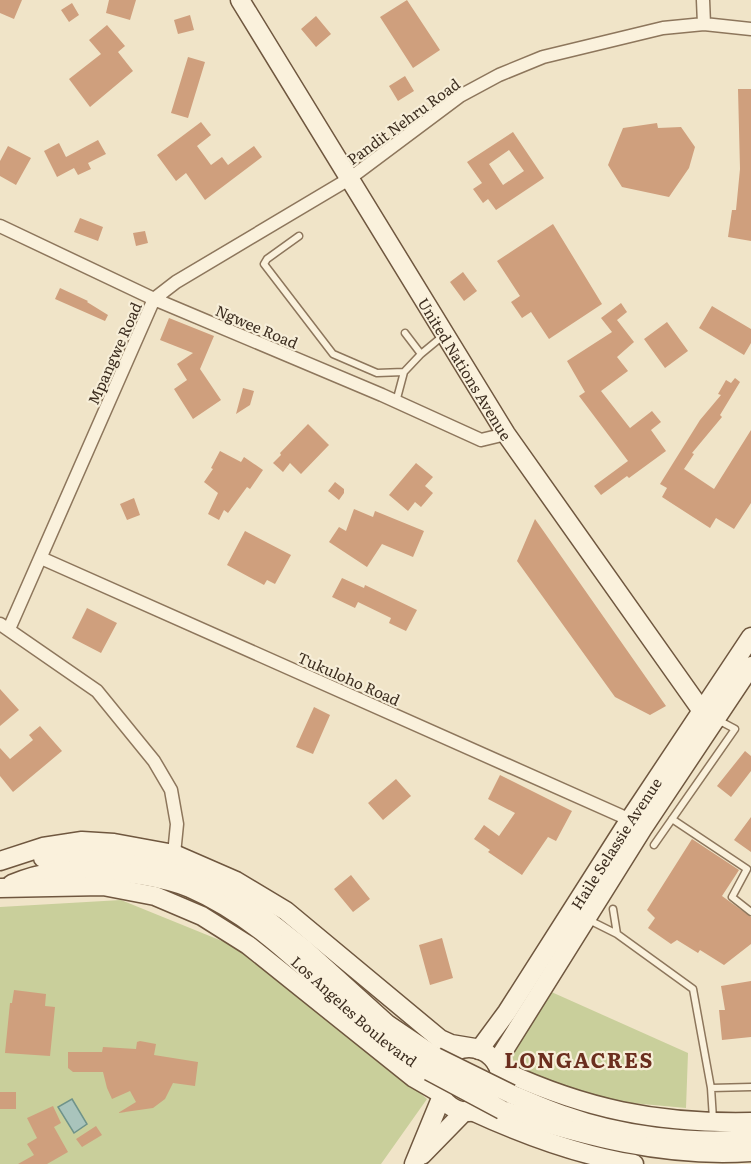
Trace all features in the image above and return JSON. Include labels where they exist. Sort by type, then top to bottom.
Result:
[{"type":"main road","name":"United Nations Avenue","points":[[240,0],[506,434],[709,715]]},
{"type":"main road","name":"Haile Selassie Avenue","points":[[477,1049],[525,985],[637,824],[709,715],[751,637]]},
{"type":"main road","name":"Haile Selassie Avenue","points":[[709,715],[751,666]]},
{"type":"main road","name":"Haile Selassie Avenue","points":[[498,1066],[586,919],[637,824]]},
{"type":"main road","name":"Los Angeles Boulevard","points":[[3,860],[43,847],[82,841],[114,843],[174,854],[262,895],[286,911],[440,1039],[451,1044],[477,1049]]},
{"type":"main road","name":"Los Angeles Boulevard","points":[[3,860],[69,856],[123,859],[194,875],[251,907],[302,947],[432,1064]]},
{"type":"main road","name":"Los Angeles Boulevard","points":[[2,888],[33,875],[70,870],[121,872],[189,888],[244,918],[294,958],[379,1035],[560,1128],[616,1143],[673,1151],[751,1152]]},
{"type":"main road","name":"Los Angeles Boulevard","points":[[2,888],[103,886],[155,896],[202,916],[248,945],[414,1078],[441,1094]]},
{"type":"main road","points":[[477,1049],[491,1056],[498,1066],[501,1083],[496,1096],[485,1107],[468,1111],[414,1163],[441,1094],[438,1076],[444,1060],[458,1050],[477,1049]]},
{"type":"main road","points":[[498,1066],[532,1084],[603,1108],[648,1117],[713,1123],[751,1122]]},
{"type":"main road","points":[[441,1094],[452,1106],[561,1148],[634,1164]]},
{"type":"main road","name":"Los Angeles Boulevard","points":[[507,1102],[619,1130],[676,1138],[751,1139]]},
{"type":"street","points":[[704,0],[704,24]]},
{"type":"street","name":"Pandit Nehru Road","points":[[349,179],[459,96],[499,75],[543,57],[663,28],[704,24],[751,29]]},
{"type":"street","name":"Mpangwe Road","points":[[5,626],[41,558],[154,299],[176,282],[349,179]]},
{"type":"street","name":"Ngwee Road","points":[[0,226],[154,299],[481,440],[506,434]]},
{"type":"street","name":"Tukuloho Road","points":[[41,558],[637,824]]},
{"type":"street","points":[[5,626],[97,691],[154,761],[171,790],[177,824],[174,854]]},
{"type":"lane","points":[[299,236],[267,259],[264,264],[333,354],[377,373],[404,372]]},
{"type":"lane","points":[[405,333],[421,354]]},
{"type":"lane","points":[[396,402],[404,372],[421,354],[445,335]]},
{"type":"lane","points":[[654,845],[735,729],[709,715]]},
{"type":"lane","points":[[672,819],[747,869],[732,897],[751,912]]},
{"type":"lane","points":[[613,909],[617,934]]},
{"type":"lane","points":[[586,919],[617,934],[693,989],[711,1089],[713,1123]]},
{"type":"lane","points":[[711,1089],[751,1087]]},
{"type":"green space","points":[[121,900],[254,954],[427,1099],[381,1164],[0,1164],[0,907]]},
{"type":"green space","points":[[547,990],[688,1053],[686,1108],[610,1101],[565,1091],[517,1069],[510,1052]]},
{"type":"water","points":[[72,1099],[87,1124],[74,1133],[58,1107]]},
{"type":"building","points":[[0,0],[22,0],[14,19],[0,13]]},
{"type":"building","points":[[109,0],[136,0],[130,20],[106,13]]},
{"type":"building","points":[[407,0],[440,50],[413,68],[380,17]]},
{"type":"building","points":[[72,3],[79,15],[69,22],[61,10]]},
{"type":"building","points":[[190,15],[194,30],[178,34],[174,20]]},
{"type":"building","points":[[316,16],[331,34],[316,47],[301,29]]},
{"type":"building","points":[[107,25],[125,46],[118,52],[133,71],[90,107],[69,79],[101,54],[89,40]]},
{"type":"building","points":[[188,57],[205,62],[188,118],[171,113]]},
{"type":"building","points":[[405,76],[414,91],[398,101],[389,86]]},
{"type":"building","points":[[738,89],[751,89],[751,241],[728,237],[732,210],[736,210],[740,169]]},
{"type":"building","points":[[201,122],[211,135],[197,146],[211,165],[222,157],[228,165],[254,146],[262,157],[205,200],[186,173],[176,181],[157,155]]},
{"type":"building","points":[[657,123],[658,128],[681,127],[695,147],[689,168],[669,197],[622,187],[608,165],[623,128]]},
{"type":"building","points":[[513,132],[544,178],[496,210],[488,199],[483,203],[473,189],[482,183],[467,162]],"holes":[[[509,150],[524,171],[503,185],[489,164]]]},
{"type":"building","points":[[98,140],[106,154],[88,163],[91,169],[78,175],[74,168],[57,177],[44,151],[59,143],[66,157]]},
{"type":"building","points":[[8,146],[31,158],[16,185],[0,176],[0,161]]},
{"type":"building","points":[[80,218],[103,227],[98,241],[74,232]]},
{"type":"building","points":[[553,224],[602,304],[549,339],[531,312],[522,318],[511,302],[520,296],[497,261]]},
{"type":"building","points":[[145,231],[148,243],[136,246],[133,233]]},
{"type":"building","points":[[463,272],[477,291],[464,301],[450,282]]},
{"type":"building","points":[[60,288],[88,301],[108,315],[105,321],[55,299]]},
{"type":"building","points":[[621,303],[627,312],[617,320],[634,342],[617,357],[628,371],[601,391],[630,428],[652,411],[661,422],[651,430],[666,451],[601,495],[594,486],[628,461],[579,396],[585,392],[567,361],[612,332],[601,318]]},
{"type":"building","points":[[712,306],[751,329],[751,343],[744,355],[699,328]]},
{"type":"building","points":[[169,318],[214,336],[200,369],[221,400],[193,419],[174,389],[187,380],[177,364],[193,353],[160,340]]},
{"type":"building","points":[[667,322],[688,351],[665,368],[644,339]]},
{"type":"building","points":[[735,378],[740,382],[720,415],[722,417],[692,453],[694,454],[684,469],[714,489],[751,430],[751,503],[734,529],[716,518],[710,528],[662,497],[667,488],[660,484],[700,420],[721,395],[718,394],[726,380],[731,383]]},
{"type":"building","points":[[243,388],[254,391],[250,405],[236,414]]},
{"type":"building","points":[[308,424],[329,445],[301,474],[290,463],[283,472],[273,463]]},
{"type":"building","points":[[220,451],[241,462],[244,457],[263,470],[250,489],[247,487],[228,513],[224,510],[219,520],[208,514],[218,493],[204,482],[213,469],[211,468]]},
{"type":"building","points":[[416,463],[433,477],[425,486],[433,493],[421,507],[415,502],[408,511],[389,495]]},
{"type":"building","points":[[335,482],[344,489],[339,500],[328,491]]},
{"type":"building","points":[[134,498],[140,515],[127,520],[120,504]]},
{"type":"building","points":[[354,509],[373,517],[375,511],[424,531],[413,557],[382,544],[367,567],[329,542],[339,527],[346,531]]},
{"type":"building","points":[[535,519],[666,706],[650,715],[615,697],[517,561]]},
{"type":"building","points":[[245,531],[291,555],[275,584],[267,580],[264,585],[227,565]]},
{"type":"building","points":[[342,578],[364,588],[365,585],[417,610],[406,631],[389,623],[391,618],[358,602],[355,608],[332,597]]},
{"type":"building","points":[[87,608],[117,623],[101,653],[72,638]]},
{"type":"building","points":[[0,689],[19,710],[0,726]]},
{"type":"building","points":[[314,707],[330,715],[313,754],[296,747]]},
{"type":"building","points":[[40,726],[62,751],[13,792],[0,776],[0,748],[10,759],[33,740],[29,735]]},
{"type":"building","points":[[745,751],[751,756],[751,771],[731,797],[717,786]]},
{"type":"building","points":[[500,775],[572,811],[556,841],[548,837],[522,875],[488,852],[490,850],[474,839],[484,825],[499,836],[515,813],[488,799]]},
{"type":"building","points":[[396,779],[411,796],[383,820],[368,803]]},
{"type":"building","points":[[751,817],[751,852],[734,840]]},
{"type":"building","points":[[692,839],[739,870],[722,896],[751,917],[751,944],[724,965],[700,950],[698,953],[677,940],[671,944],[648,928],[655,918],[647,910]]},
{"type":"building","points":[[351,875],[370,899],[353,912],[334,889]]},
{"type":"building","points":[[442,938],[453,978],[430,985],[419,945]]},
{"type":"building","points":[[751,981],[751,1037],[722,1040],[719,1010],[725,1010],[721,986]]},
{"type":"building","points":[[14,990],[46,994],[45,1006],[55,1007],[50,1056],[5,1053],[10,1003],[12,1003]]},
{"type":"building","points":[[137,1042],[156,1044],[154,1055],[198,1062],[195,1086],[173,1083],[165,1099],[153,1108],[118,1113],[136,1102],[130,1091],[112,1099],[103,1072],[73,1072],[68,1068],[68,1052],[102,1052],[103,1047],[136,1049]]},
{"type":"building","points":[[0,1092],[16,1092],[16,1109],[0,1109]]},
{"type":"building","points":[[53,1106],[61,1123],[54,1127],[68,1152],[47,1164],[18,1164],[34,1155],[27,1144],[37,1138],[27,1118]]},
{"type":"building","points":[[96,1126],[102,1135],[82,1147],[76,1139]]},
{"type":"district","name":"LONGACRES","points":[[579,1058]]}]
